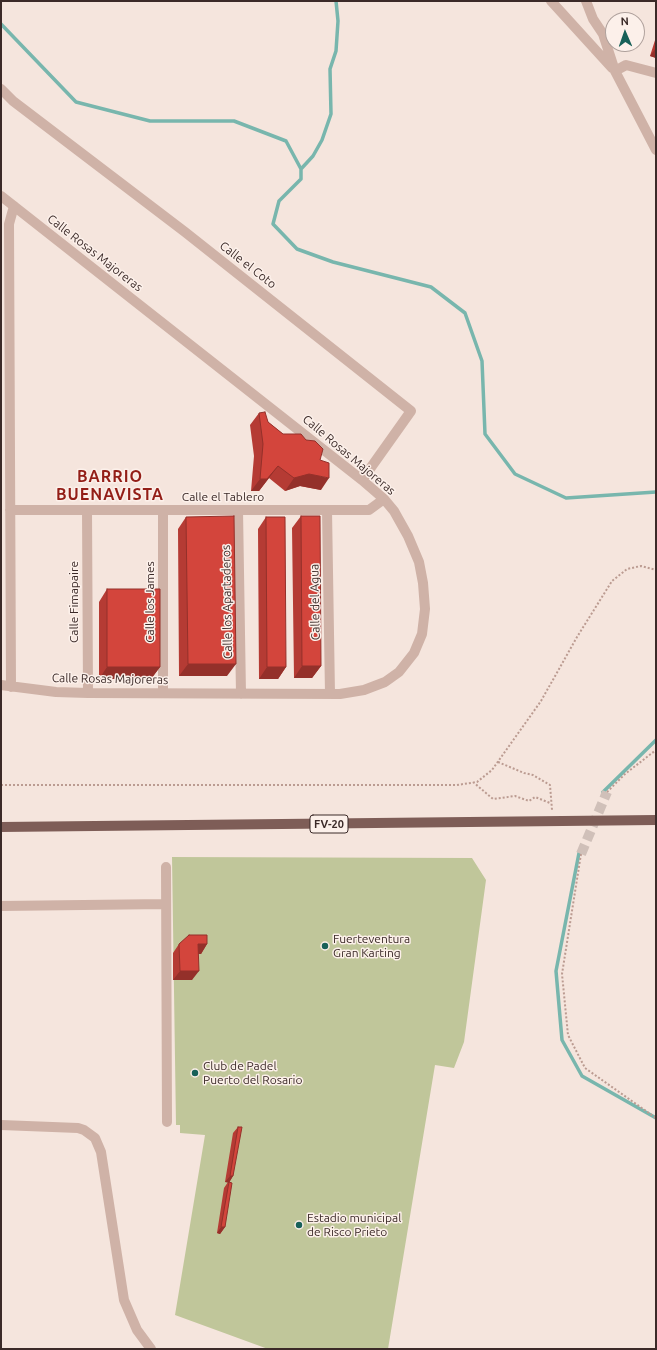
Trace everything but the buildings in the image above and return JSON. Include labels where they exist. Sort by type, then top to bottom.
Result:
[{"type":"main road","name":"FV-20","points":[[1,827],[656,820]]},
{"type":"street","points":[[551,1],[615,71]]},
{"type":"street","points":[[586,1],[593,18],[603,34]]},
{"type":"street","points":[[593,1],[615,71],[656,150]]},
{"type":"street","points":[[615,71],[626,65],[656,73]]},
{"type":"street","name":"Calle el Coto","points":[[1,89],[13,101],[185,232],[411,410],[362,480]]},
{"type":"street","name":"Calle Rosas Majoreras","points":[[1,196],[362,480],[384,499],[394,511],[408,536],[418,562],[424,583],[425,609],[422,634],[414,653],[399,672],[385,682],[364,690],[330,694],[163,694],[56,692],[6,686]]},
{"type":"street","points":[[6,686],[10,510],[9,224],[14,206]]},
{"type":"street","name":"Calle el Tablero","points":[[10,510],[369,510],[384,499]]},
{"type":"street","name":"Calle Fimapaire","points":[[87,510],[88,693]]},
{"type":"street","name":"Calle los James","points":[[163,510],[163,694]]},
{"type":"street","name":"Calle los Apartaderos","points":[[238,510],[241,694]]},
{"type":"street","name":"Calle del Agua","points":[[327,510],[330,694]]},
{"type":"street","points":[[166,867],[167,1122]]},
{"type":"street","points":[[1,906],[166,904]]},
{"type":"street","points":[[1,1125],[78,1128],[91,1134],[95,1138],[101,1152],[124,1300],[137,1330],[151,1349]]},
{"type":"path","points":[[1,785],[457,785],[476,782],[492,770],[541,701],[577,637],[612,581],[627,568],[641,566],[656,570]]},
{"type":"path","points":[[607,792],[625,774],[656,750]]},
{"type":"path","points":[[498,762],[524,773],[534,775],[550,785],[552,791],[550,803],[553,812]]},
{"type":"path","points":[[472,782],[493,799],[514,796],[529,801],[535,797],[550,803]]},
{"type":"path","points":[[581,854],[562,974],[568,1035],[584,1068],[656,1118]]},
{"type":"green space","points":[[172,857],[472,858],[486,880],[464,1042],[454,1068],[435,1065],[388,1349],[268,1349],[175,1315],[205,1135],[180,1133],[180,1125],[176,1125]]},
{"type":"waterway","points":[[301,169],[313,156],[322,140],[331,114],[330,69],[336,51],[338,21],[336,1]]},
{"type":"waterway","points":[[1,24],[76,102],[150,121],[234,121],[286,141],[301,169],[301,179],[279,201],[273,224],[297,249],[333,262],[431,287],[465,313],[482,361],[485,434],[515,474],[566,498],[656,492]]},
{"type":"waterway","points":[[603,792],[656,740]]},
{"type":"waterway","points":[[579,853],[556,971],[562,1040],[582,1076],[656,1118]]},
{"type":"tunnel","points":[[581,854],[607,792]]},
{"type":"place","name":"Fuerteventura Gran Karting","points":[[325,946]]},
{"type":"place","name":"Club de Padel Puerto del Rosario","points":[[195,1073]]},
{"type":"place","name":"Estadio municipal de Risco Prieto","points":[[299,1225]]},
{"type":"district","name":"BARRIO BUENAVISTA","points":[[110,486]]}]
